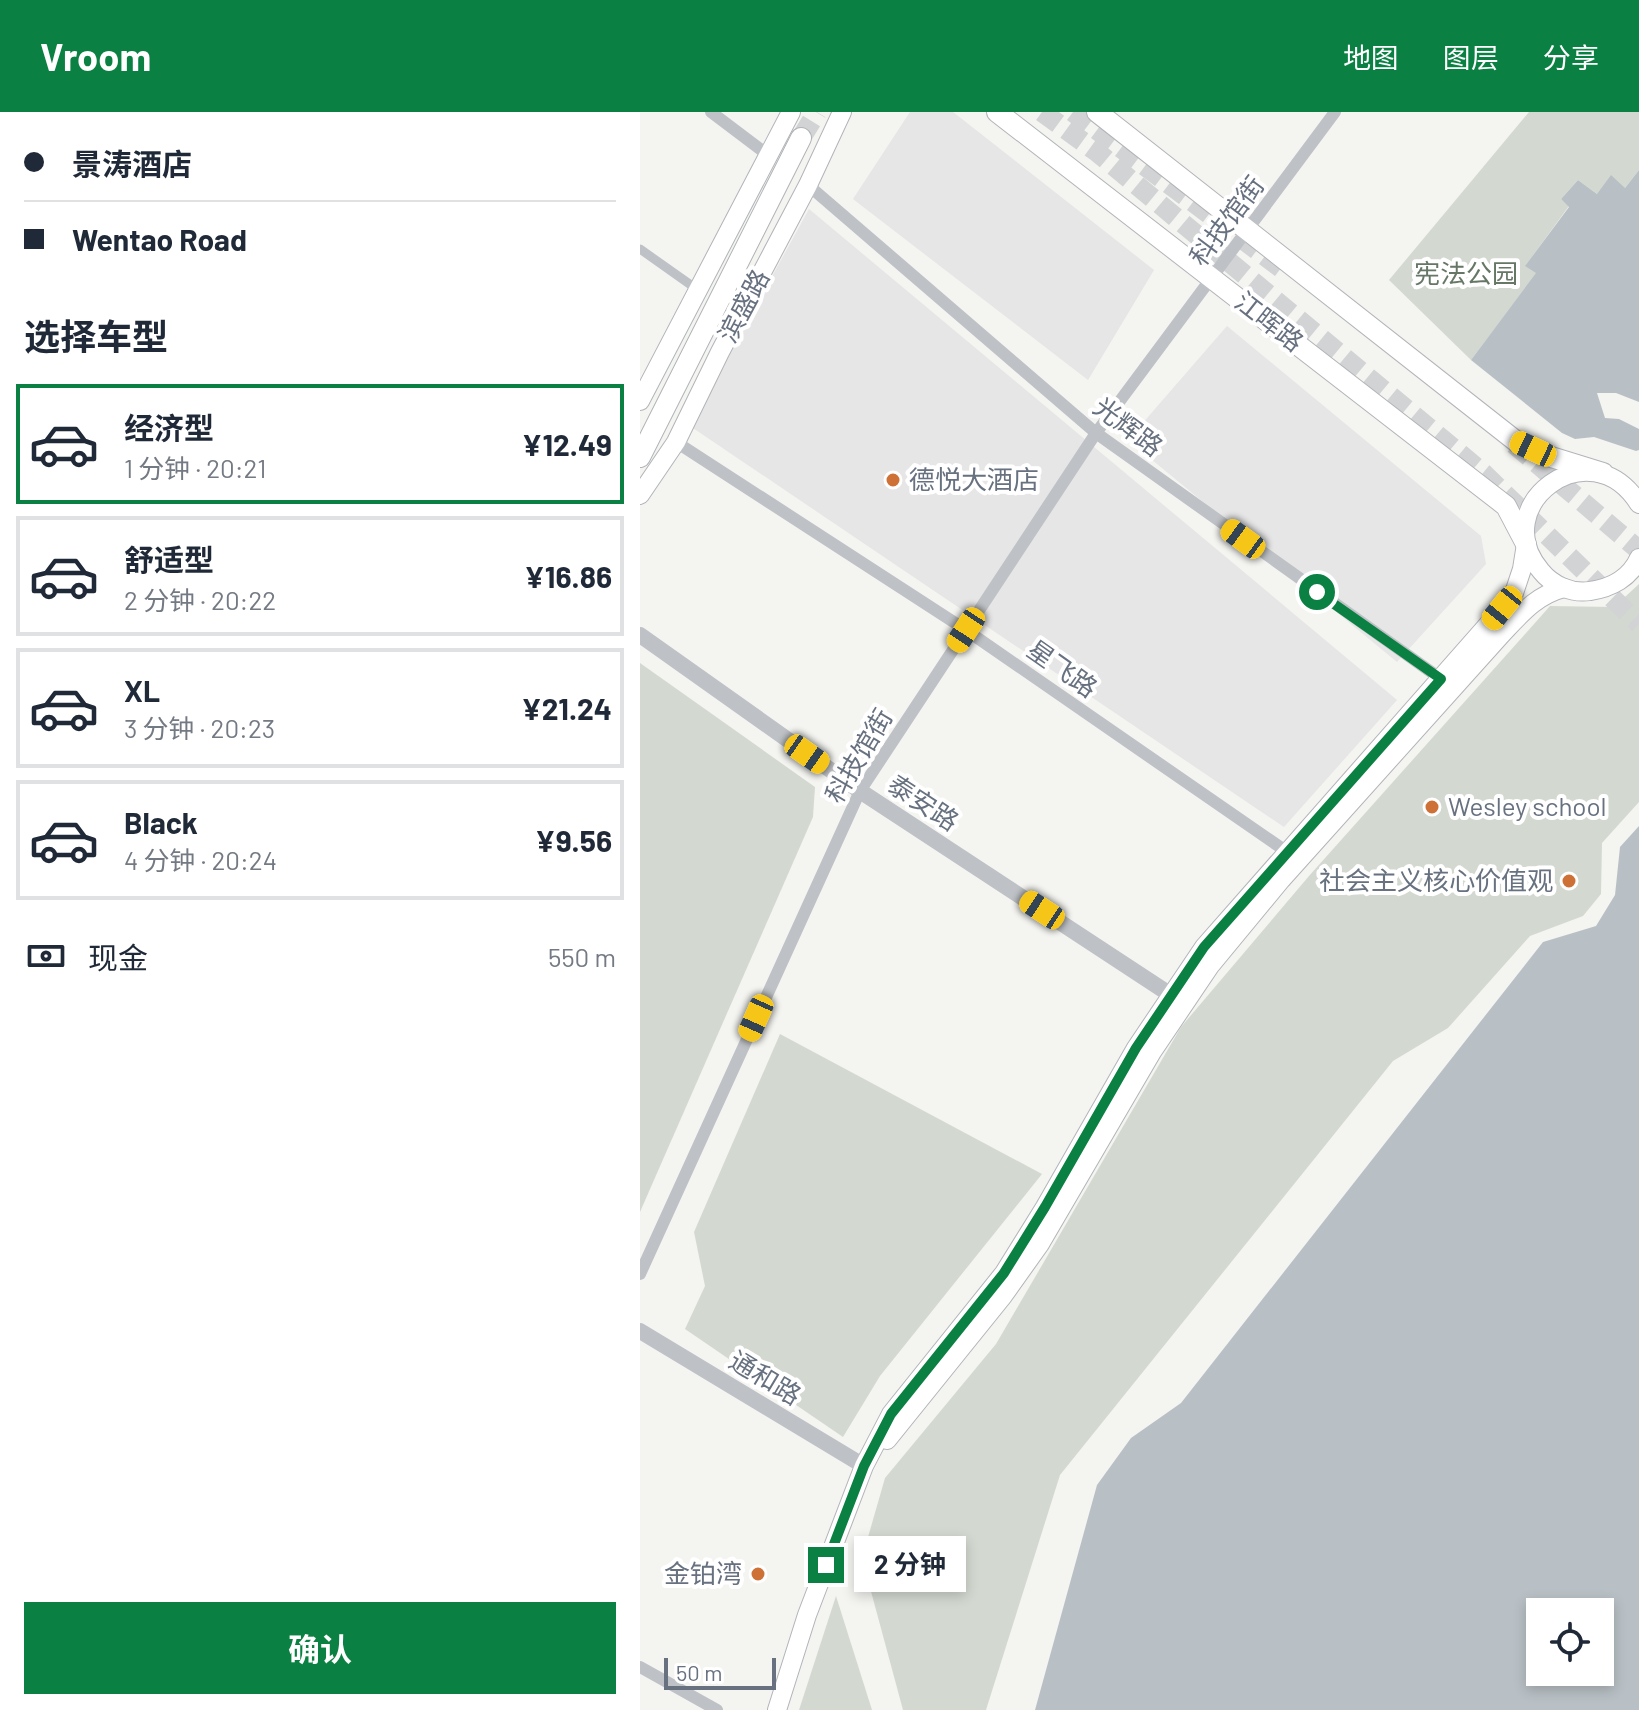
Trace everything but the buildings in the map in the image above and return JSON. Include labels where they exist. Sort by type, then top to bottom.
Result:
[{"type":"main road","name":"滨盛路","points":[[640,401],[791,112]]},
{"type":"main road","name":"滨盛路","points":[[640,495],[676,442],[808,185],[842,112]]},
{"type":"main road","name":"江晖路","points":[[997,112],[1506,506],[1526,544]]},
{"type":"main road","points":[[1097,112],[1517,442],[1548,456],[1603,473],[1632,492],[1639,504]]},
{"type":"main road","points":[[640,457],[801,138]]},
{"type":"main road","points":[[777,1710],[807,1615],[864,1466],[1003,1296],[1040,1244],[1152,1052],[1178,1000],[1210,966],[1293,856],[1513,596],[1522,569],[1527,515],[1535,498],[1547,485],[1562,476],[1582,471],[1632,477],[1639,475]]},
{"type":"main road","points":[[1526,544],[1534,563],[1546,578],[1564,588],[1583,592],[1604,589],[1622,580],[1639,558]]},
{"type":"main road","points":[[1293,856],[1530,604],[1546,592],[1564,588]]},
{"type":"street","points":[[711,112],[768,155]]},
{"type":"street","name":"科技馆街","points":[[640,1274],[860,791],[1096,433],[1335,112]]},
{"type":"street","name":"光辉路","points":[[808,185],[1096,433],[1441,679]]},
{"type":"street","points":[[640,249],[698,290]]},
{"type":"street","name":"星飞路","points":[[676,442],[966,630],[1293,856]]},
{"type":"street","name":"泰安路","points":[[640,635],[860,791],[1178,1000]]},
{"type":"street","name":"通和路","points":[[640,1331],[864,1466]]},
{"type":"street","points":[[640,1667],[717,1710]]},
{"type":"shaded area","points":[[910,112],[953,112],[1154,270],[1088,380],[853,199]]},
{"type":"shaded area","points":[[1639,170],[1639,402],[1616,393],[1597,393],[1605,418],[1619,419],[1639,429],[1639,450],[1636,451],[1594,437],[1575,439],[1562,433],[1471,360],[1536,273],[1525,266],[1569,207],[1561,199],[1578,180],[1597,194],[1611,175],[1625,188]]},
{"type":"shaded area","points":[[809,209],[1397,700],[1284,827],[690,426]]},
{"type":"shaded area","points":[[1227,326],[1481,536],[1486,564],[1397,662],[1128,440]]},
{"type":"shaded area","points":[[1639,826],[1639,1710],[1035,1710],[1097,1485],[1131,1438],[1181,1403],[1543,942],[1596,926],[1615,895],[1620,847]]},
{"type":"green space","name":"宪法公园","points":[[1529,112],[1639,112],[1639,170],[1625,188],[1597,194],[1578,180],[1561,199],[1569,206],[1526,265],[1537,273],[1471,360],[1389,280]]},
{"type":"green space","points":[[1639,584],[1639,802],[1602,843],[1601,894],[1583,916],[1530,936],[1448,1028],[1393,1061],[1060,1475],[986,1710],[903,1710],[862,1558],[885,1478],[996,1344],[1181,1027],[1309,876],[1550,606],[1614,607]]},
{"type":"green space","points":[[640,663],[815,787],[813,817],[640,1212]]},
{"type":"green space","points":[[780,1034],[1042,1174],[880,1376],[843,1437],[685,1329],[705,1286],[694,1232]]},
{"type":"green space","points":[[836,1596],[872,1710],[799,1710]]},
{"type":"tunnel","points":[[801,138],[817,112]]},
{"type":"tunnel","points":[[1042,112],[1097,152],[1483,473],[1639,624]]},
{"type":"tunnel","points":[[1073,112],[1281,268]]},
{"type":"tunnel","points":[[1514,444],[1639,550]]},
{"type":"place","name":"德悦大酒店","points":[[893,480]]},
{"type":"place","name":"Wesley school","points":[[1432,807]]},
{"type":"place","name":"社会主义核心价值观","points":[[1569,881]]},
{"type":"place","name":"金铂湾","points":[[758,1574]]},
{"type":"route","points":[[826,1565],[864,1466],[891,1414],[1004,1273],[1136,1048],[1204,947],[1441,679],[1317,592]]}]
